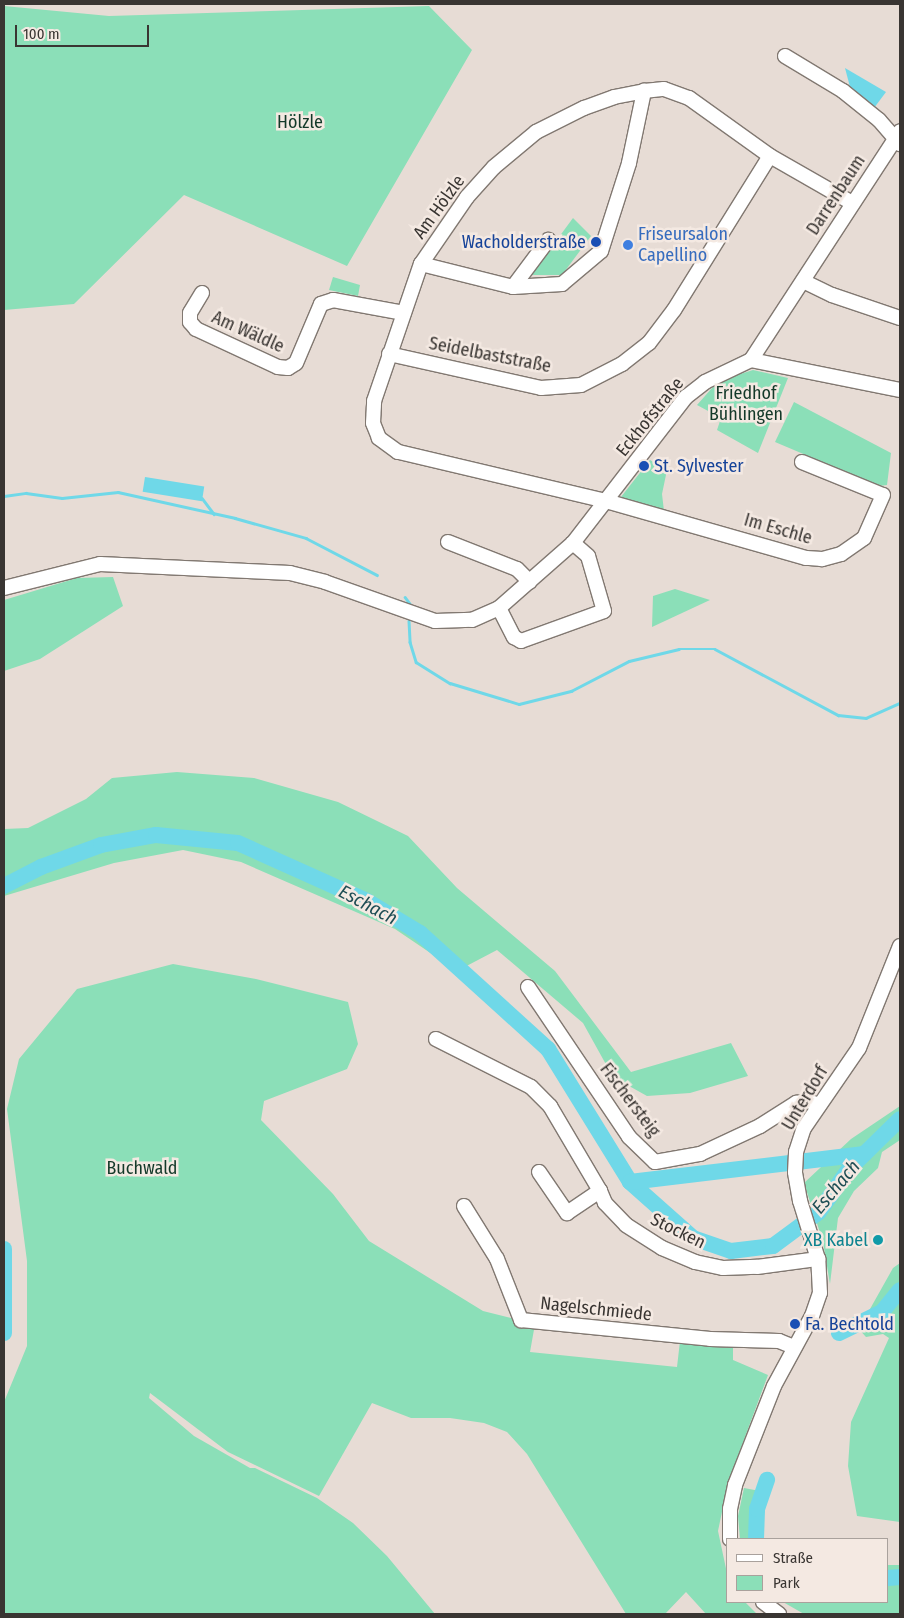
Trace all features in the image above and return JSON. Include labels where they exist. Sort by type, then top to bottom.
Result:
[{"type":"street","points":[[785,56],[843,91],[899,138]]},
{"type":"street","name":"Am Hölzle","points":[[606,501],[398,452],[379,438],[373,423],[374,401],[421,264],[467,197],[494,168],[536,132],[591,105],[644,91],[664,89],[689,98],[770,156],[852,203]]},
{"type":"street","points":[[421,264],[513,287],[562,284],[600,251],[629,163],[644,91]]},
{"type":"street","name":"Darrenbaum","points":[[752,360],[852,203],[899,138]]},
{"type":"street","name":"Seidelbaststraße","points":[[389,354],[541,388],[581,385],[622,364],[649,343],[674,310],[770,156]]},
{"type":"street","points":[[513,287],[548,240]]},
{"type":"street","points":[[804,281],[832,295],[900,318]]},
{"type":"street","name":"Am Wäldle","points":[[202,293],[190,313],[190,322],[196,329],[278,367],[288,368],[296,362],[321,304],[334,300],[404,313]]},
{"type":"street","points":[[752,360],[900,390]]},
{"type":"street","name":"Eckhofstraße","points":[[4,588],[100,564],[290,573],[325,582],[435,622],[472,620],[499,608],[572,543],[686,397],[705,382],[752,360]]},
{"type":"street","name":"Im Eschle","points":[[606,501],[806,558],[822,559],[841,554],[864,538],[883,495],[802,462]]},
{"type":"street","points":[[448,542],[518,569],[530,582]]},
{"type":"street","points":[[499,608],[514,637],[521,641],[604,611],[588,556],[572,543]]},
{"type":"street","name":"Unterdorf","points":[[730,1538],[734,1491],[774,1386],[812,1316],[820,1293],[818,1260],[802,1209],[795,1159],[804,1128],[859,1048],[900,946]]},
{"type":"street","name":"Fischersteig","points":[[528,987],[629,1137],[655,1162],[700,1154],[760,1126],[796,1103],[808,1101],[819,1104]]},
{"type":"street","name":"Stocken","points":[[436,1039],[531,1087],[550,1106],[600,1191],[605,1203],[626,1225],[662,1248],[695,1262],[723,1268],[756,1267],[818,1260]]},
{"type":"street","points":[[539,1172],[567,1213],[600,1191]]},
{"type":"street","name":"Nagelschmiede","points":[[464,1206],[497,1260],[521,1320],[710,1339],[779,1341],[794,1347]]},
{"type":"street","points":[[764,1603],[779,1614]]},
{"type":"green space","name":"Hölzle","points":[[4,6],[109,16],[429,6],[472,50],[347,266],[184,195],[74,304],[4,310]]},
{"type":"green space","points":[[573,218],[591,236],[562,275],[531,275]]},
{"type":"green space","points":[[333,277],[360,285],[358,296],[329,290]]},
{"type":"green space","name":"Friedhof Bühlingen","points":[[753,370],[788,378],[758,453],[717,430],[721,418],[697,405],[712,388],[731,377]]},
{"type":"green space","points":[[794,402],[891,453],[887,485],[879,486],[775,442]]},
{"type":"green space","points":[[650,460],[667,470],[662,494],[664,511],[627,502],[621,497]]},
{"type":"green space","points":[[113,577],[123,606],[40,659],[4,671],[4,600],[77,578]]},
{"type":"green space","points":[[675,589],[710,600],[652,627],[653,596]]},
{"type":"green space","points":[[177,772],[254,778],[338,802],[408,836],[457,888],[555,971],[631,1072],[731,1043],[748,1076],[690,1093],[647,1096],[613,1077],[583,1023],[497,950],[457,971],[395,929],[241,862],[183,850],[114,863],[4,896],[4,829],[28,828],[86,799],[112,778]]},
{"type":"green space","name":"Buchwald","points":[[173,964],[256,979],[348,1002],[358,1044],[347,1069],[264,1101],[261,1120],[333,1194],[369,1241],[483,1311],[535,1324],[530,1352],[677,1367],[680,1341],[733,1347],[733,1360],[768,1375],[728,1483],[718,1531],[726,1569],[726,1603],[746,1603],[757,1614],[706,1614],[686,1592],[665,1614],[626,1614],[527,1454],[507,1432],[484,1423],[450,1418],[411,1418],[372,1403],[319,1496],[228,1452],[150,1393],[149,1398],[194,1436],[250,1468],[255,1468],[317,1498],[353,1523],[387,1556],[435,1614],[4,1614],[4,1402],[27,1346],[27,1261],[7,1109],[19,1059],[77,989]]},
{"type":"green space","points":[[900,1106],[900,1140],[882,1152],[878,1168],[854,1191],[838,1218],[830,1284],[823,1242],[804,1183],[851,1139]]},
{"type":"green space","points":[[900,1263],[900,1522],[857,1516],[848,1466],[851,1422],[889,1338],[883,1334],[866,1337],[856,1326],[870,1309],[893,1268]]},
{"type":"green space","points":[[744,1488],[765,1492],[757,1538],[740,1538],[738,1516]]},
{"type":"green space","points":[[889,1565],[900,1565],[900,1614],[804,1614],[785,1603],[889,1603]]},
{"type":"water","points":[[845,68],[886,92],[874,108],[850,87]]},
{"type":"water","points":[[145,477],[204,486],[202,501],[143,492]]},
{"type":"waterway","points":[[4,496],[26,493],[62,498],[118,492],[235,518],[306,538],[377,575]]},
{"type":"waterway","points":[[202,498],[214,514]]},
{"type":"waterway","points":[[405,597],[411,605]]},
{"type":"waterway","points":[[409,621],[410,642],[416,662],[450,683],[519,704],[571,691],[629,661],[679,649],[715,649],[838,715],[866,718],[900,703]]},
{"type":"waterway","name":"Eschach","points":[[4,886],[41,867],[101,845],[156,835],[238,843],[367,901],[420,933],[548,1049],[630,1182],[693,1238],[731,1251],[773,1246],[819,1212],[849,1169],[900,1119]]},
{"type":"waterway","name":"Eschach","points":[[630,1182],[864,1154]]},
{"type":"waterway","name":"Eschach","points":[[4,1249],[4,1333]]},
{"type":"waterway","points":[[839,1333],[882,1312],[900,1290]]},
{"type":"waterway","points":[[756,1538],[757,1509],[767,1480]]},
{"type":"waterway","points":[[889,1578],[900,1577]]},
{"type":"place","name":"Wacholderstraße","points":[[596,242]]},
{"type":"place","name":"Friseursalon Capellino","points":[[628,245]]},
{"type":"place","name":"St. Sylvester","points":[[644,466]]},
{"type":"place","name":"XB Kabel","points":[[878,1240]]},
{"type":"place","name":"Fa. Bechtold","points":[[795,1324]]}]
